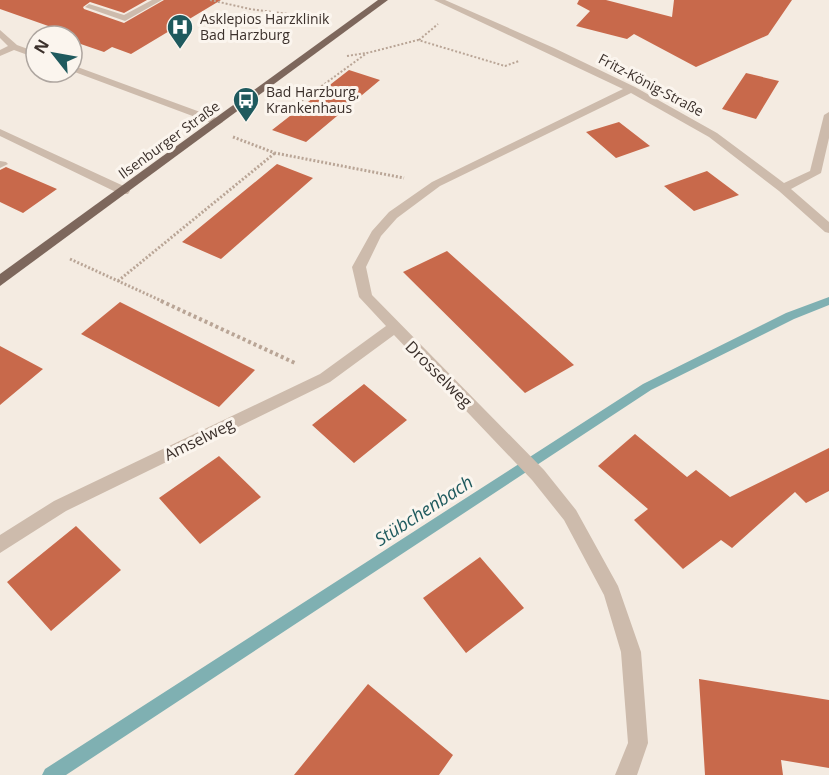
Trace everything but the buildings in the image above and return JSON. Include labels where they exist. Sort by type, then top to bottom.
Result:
[{"type":"main road","name":"Ilsenburger Straße","points":[[0,281],[382,0]]},
{"type":"street","points":[[89,7],[125,18],[158,0]]},
{"type":"street","name":"Fritz-König-Straße","points":[[438,0],[551,50],[631,89],[713,135],[783,188],[829,229]]},
{"type":"street","points":[[0,33],[15,47],[24,50]]},
{"type":"street","points":[[0,53],[15,47]]},
{"type":"street","points":[[84,73],[214,125]]},
{"type":"street","name":"Drosselweg","points":[[626,775],[638,743],[631,652],[612,592],[570,515],[538,475],[366,297],[359,267],[376,234],[393,215],[436,184],[631,89]]},
{"type":"street","points":[[783,188],[815,172],[829,115]]},
{"type":"street","points":[[0,132],[124,191]]},
{"type":"street","name":"Amselweg","points":[[0,545],[60,506],[325,378],[394,328]]},
{"type":"path","points":[[210,0],[239,9],[263,10],[352,23]]},
{"type":"path","points":[[249,100],[286,112],[367,52],[418,40],[505,66],[551,50]]},
{"type":"path","points":[[214,125],[276,153],[436,184]]},
{"type":"path","points":[[118,281],[276,153]]},
{"type":"path","points":[[46,248],[325,378]]},
{"type":"waterway","name":"Stübchenbach","points":[[51,775],[647,387],[790,316],[829,301]]},
{"type":"place","name":"Asklepios Harzklinik Bad Harzburg","points":[[180,50]]},
{"type":"place","name":"Bad Harzburg, Krankenhaus","points":[[246,123]]}]
